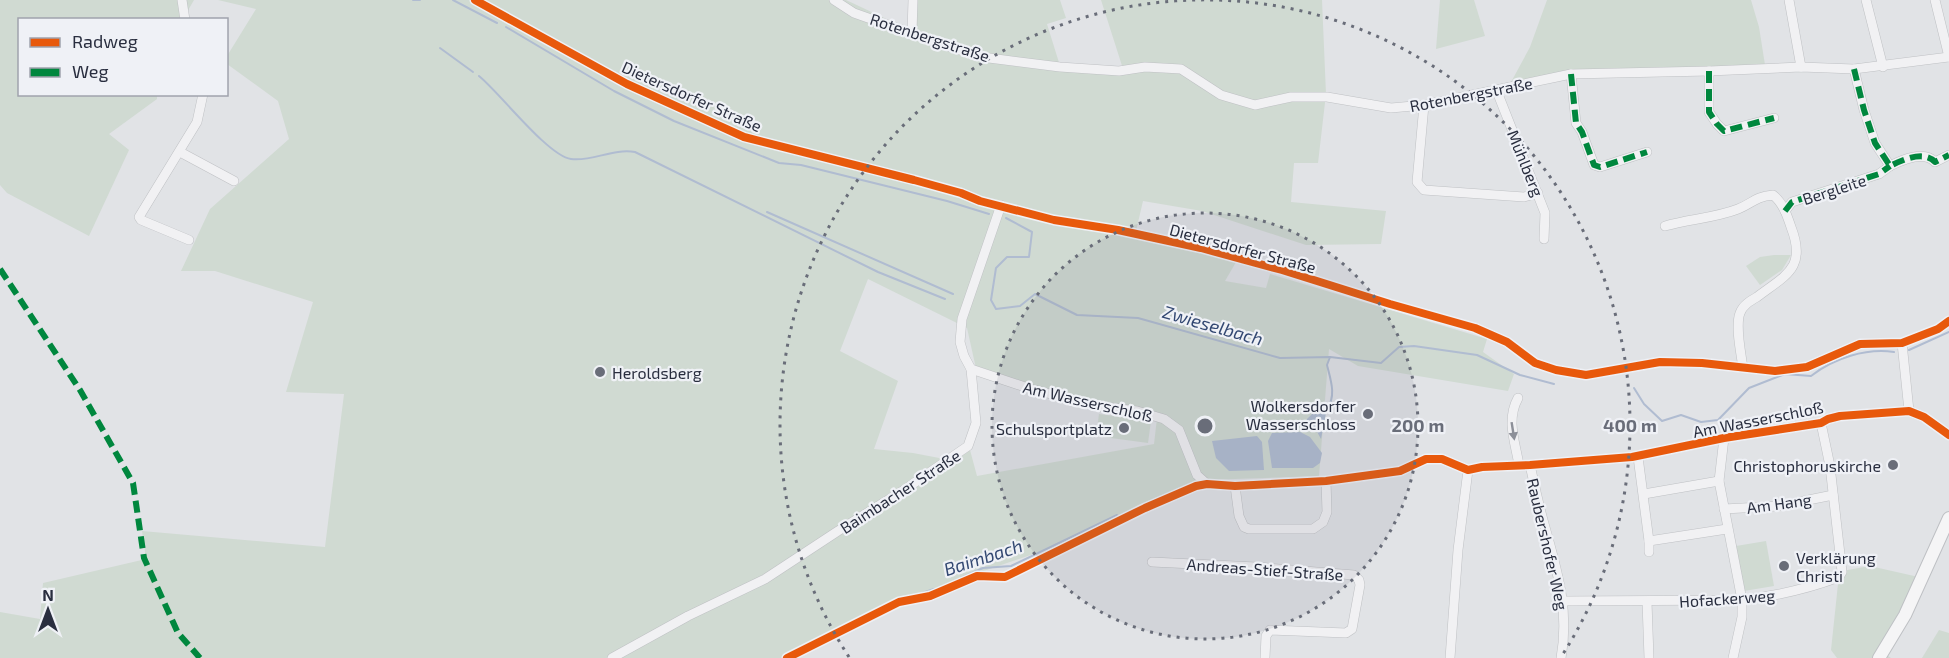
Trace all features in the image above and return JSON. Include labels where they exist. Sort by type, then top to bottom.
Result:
[{"type":"main road","points":[[1881,654],[1905,615],[1949,518]]},
{"type":"street","points":[[182,0],[185,18]]},
{"type":"street","name":"Dietersdorfer Straße","points":[[475,0],[627,84],[744,137],[914,180],[1054,220],[1118,230],[1201,248],[1282,270],[1475,328],[1507,342],[1535,363],[1556,370],[1586,375],[1660,362],[1702,363],[1775,372],[1807,367],[1860,344],[1902,343],[1938,329],[1949,321]]},
{"type":"street","name":"Rotenbergstraße","points":[[834,0],[854,13],[956,49],[989,58],[1048,66],[1119,71],[1145,67],[1181,69],[1221,95],[1255,105],[1292,97],[1327,97],[1391,108],[1424,105],[1571,74],[1801,67],[1854,69],[1949,57]]},
{"type":"street","points":[[912,32],[913,0]]},
{"type":"street","points":[[1789,0],[1801,67]]},
{"type":"street","points":[[1866,0],[1883,67]]},
{"type":"street","points":[[1935,0],[1949,57]]},
{"type":"street","points":[[1854,69],[1875,143],[1890,166]]},
{"type":"street","points":[[1709,71],[1709,112],[1724,131],[1774,118]]},
{"type":"street","points":[[1571,74],[1576,123],[1582,132],[1594,165],[1600,167],[1647,152]]},
{"type":"street","name":"Mühlberg","points":[[1496,89],[1545,213],[1544,240]]},
{"type":"street","points":[[189,240],[141,220],[139,217],[197,122],[203,96]]},
{"type":"street","points":[[1424,105],[1417,182],[1424,190],[1524,197],[1538,193]]},
{"type":"street","points":[[180,152],[234,181]]},
{"type":"street","name":"Bergleite","points":[[1743,368],[1738,322],[1743,306],[1795,265],[1797,254],[1794,233],[1785,211],[1792,202],[1879,174],[1901,161],[1924,156],[1932,158],[1935,162],[1949,155]]},
{"type":"street","points":[[1665,226],[1740,208],[1763,196],[1773,195],[1785,211]]},
{"type":"street","name":"Baimbacher Straße","points":[[612,658],[688,616],[765,579],[968,446],[976,423],[971,369],[960,342],[962,319],[1000,205]]},
{"type":"street","points":[[1902,343],[1910,411],[1924,417],[1949,435]]},
{"type":"street","name":"Am Wasserschloß","points":[[971,369],[1098,406],[1137,411],[1164,418],[1179,430],[1197,475],[1207,484]]},
{"type":"street","points":[[1518,398],[1512,410],[1511,419],[1519,465]]},
{"type":"street","name":"Am Wasserschloß","points":[[787,658],[899,602],[930,596],[977,576],[1005,577],[1145,508],[1196,486],[1326,481],[1400,471],[1426,459],[1442,459],[1467,470],[1482,467],[1638,457],[1724,438],[1821,423],[1840,416],[1910,411]]},
{"type":"street","name":"Hofackerweg","points":[[1564,602],[1742,600],[1806,589],[1839,577],[1842,572],[1830,466],[1821,423]]},
{"type":"street","points":[[1724,438],[1719,481],[1742,600],[1742,617],[1733,658]]},
{"type":"street","points":[[1638,457],[1649,552]]},
{"type":"street","name":"Raubershofer Weg","points":[[1530,465],[1564,602],[1565,630],[1561,658]]},
{"type":"street","points":[[1450,658],[1467,470]]},
{"type":"street","points":[[1235,486],[1239,516],[1244,527],[1249,529],[1313,529],[1323,522],[1327,512],[1326,481]]},
{"type":"street","points":[[1644,494],[1719,481]]},
{"type":"street","name":"Am Hang","points":[[1724,509],[1779,506],[1833,495]]},
{"type":"street","points":[[1649,540],[1727,529]]},
{"type":"street","name":"Andreas-Stief-Straße","points":[[1152,562],[1354,575],[1359,580],[1352,629],[1346,633],[1270,630],[1266,636],[1265,658]]},
{"type":"street","points":[[1647,602],[1649,658]]},
{"type":"shaded area","points":[[0,0],[194,0],[184,18],[18,18],[18,96],[157,96],[157,99],[109,134],[129,150],[89,236],[7,193],[0,185]]},
{"type":"shaded area","points":[[218,0],[846,0],[910,30],[911,0],[1060,0],[1066,18],[1047,24],[1061,69],[1124,72],[1101,0],[1322,0],[1326,94],[1318,163],[1294,163],[1291,202],[1386,211],[1381,244],[1306,245],[1202,211],[1143,201],[1136,231],[1239,257],[1225,281],[1266,288],[1270,274],[1487,339],[1483,352],[1514,374],[1508,391],[1358,366],[1329,349],[1319,476],[1204,480],[1143,503],[1063,544],[960,579],[867,615],[789,658],[0,658],[0,612],[40,619],[43,583],[146,559],[142,531],[325,547],[344,394],[286,392],[313,302],[215,271],[181,271],[210,209],[289,139],[278,101],[228,65],[228,54],[256,9]],"holes":[[[868,279],[967,328],[977,373],[1157,418],[1154,444],[977,476],[970,450],[955,461],[874,449],[898,381],[840,351]]]},
{"type":"shaded area","points":[[1440,0],[1474,0],[1485,36],[1436,49]]},
{"type":"shaded area","points":[[1547,0],[1751,0],[1759,27],[1765,65],[1566,72],[1510,84],[1530,47]]},
{"type":"shaded area","points":[[1791,255],[1782,270],[1760,285],[1746,266],[1760,257]]},
{"type":"shaded area","name":"Schulsportplatz","points":[[1099,414],[1151,421],[1148,443],[1096,436]]},
{"type":"shaded area","points":[[1766,541],[1774,586],[1744,591],[1736,546]]},
{"type":"shaded area","points":[[1870,566],[1923,578],[1885,654],[1891,658],[1837,658],[1831,650],[1838,584],[1842,571]]},
{"type":"shaded area","points":[[1939,630],[1949,633],[1949,658],[1922,658]]},
{"type":"water","points":[[1327,408],[1321,439],[1315,428],[1305,421],[1314,412]]},
{"type":"water","points":[[1300,432],[1310,437],[1322,453],[1320,463],[1313,468],[1272,468],[1268,441],[1272,433]]},
{"type":"water","points":[[1257,436],[1262,442],[1264,470],[1229,471],[1216,458],[1212,441]]},
{"type":"waterway","name":"Zwieselbach","points":[[413,0],[420,0]]},
{"type":"waterway","name":"Zwieselbach","points":[[453,0],[497,23]]},
{"type":"waterway","name":"Zwieselbach","points":[[506,27],[614,91],[674,121],[779,163],[801,165],[947,201],[989,214]]},
{"type":"waterway","points":[[440,48],[473,72]]},
{"type":"waterway","points":[[479,76],[537,136],[561,155],[571,159],[587,159],[619,152],[635,152],[878,272],[945,299]]},
{"type":"waterway","points":[[767,212],[953,294]]},
{"type":"waterway","name":"Zwieselbach","points":[[1006,218],[1032,232],[1029,257],[1007,257],[996,268],[991,300],[996,309],[1020,306],[1035,294],[1077,315],[1138,318],[1280,358],[1330,357],[1381,363],[1399,347],[1414,346],[1477,355],[1520,375],[1554,384]]},
{"type":"waterway","name":"Zwieselbach","points":[[1909,350],[1949,332]]},
{"type":"waterway","name":"Zwieselbach","points":[[1634,388],[1644,404],[1662,421],[1681,415],[1701,422],[1718,420],[1749,388],[1785,374],[1811,376],[1840,359],[1861,353],[1894,352]]},
{"type":"waterway","name":"Baimbach","points":[[1327,408],[1332,398],[1327,365],[1330,357]]},
{"type":"waterway","name":"Baimbach","points":[[961,578],[983,568],[1011,566],[1117,515]]},
{"type":"waterway","name":"Baimbach","points":[[922,593],[934,589]]},
{"type":"marked path","points":[[1854,69],[1875,143],[1890,166],[1913,157],[1930,158],[1935,162],[1949,155]]},
{"type":"marked path","points":[[1709,71],[1709,112],[1724,131],[1774,118]]},
{"type":"marked path","points":[[1571,74],[1576,123],[1582,132],[1594,165],[1600,167],[1647,152]]},
{"type":"marked path","points":[[1785,211],[1792,202],[1879,174],[1890,166]]},
{"type":"marked path","points":[[0,269],[80,390],[133,483],[144,558],[178,633],[200,658]]},
{"type":"cycle path","points":[[475,0],[627,84],[744,137],[914,180],[961,193],[980,201],[1054,220],[1118,230],[1201,248],[1282,270],[1475,328],[1507,342],[1535,363],[1556,370],[1586,375],[1660,362],[1702,363],[1775,371],[1807,367],[1860,344],[1902,343],[1938,329],[1949,321]]},
{"type":"cycle path","points":[[787,658],[899,602],[930,596],[977,576],[1005,577],[1145,508],[1196,486],[1326,481],[1400,471],[1426,459],[1442,459],[1468,470],[1482,467],[1632,457],[1724,438],[1821,423],[1840,416],[1909,411],[1924,417],[1949,435]]},
{"type":"place","name":"Heroldsberg","points":[[600,372]]},
{"type":"place","name":"Wolkersdorfer Wasserschloss","points":[[1368,414]]},
{"type":"place","name":"Schulsportplatz","points":[[1124,428]]},
{"type":"place","name":"Christophoruskirche","points":[[1893,465]]},
{"type":"place","name":"Verklärung Christi","points":[[1784,566]]}]
